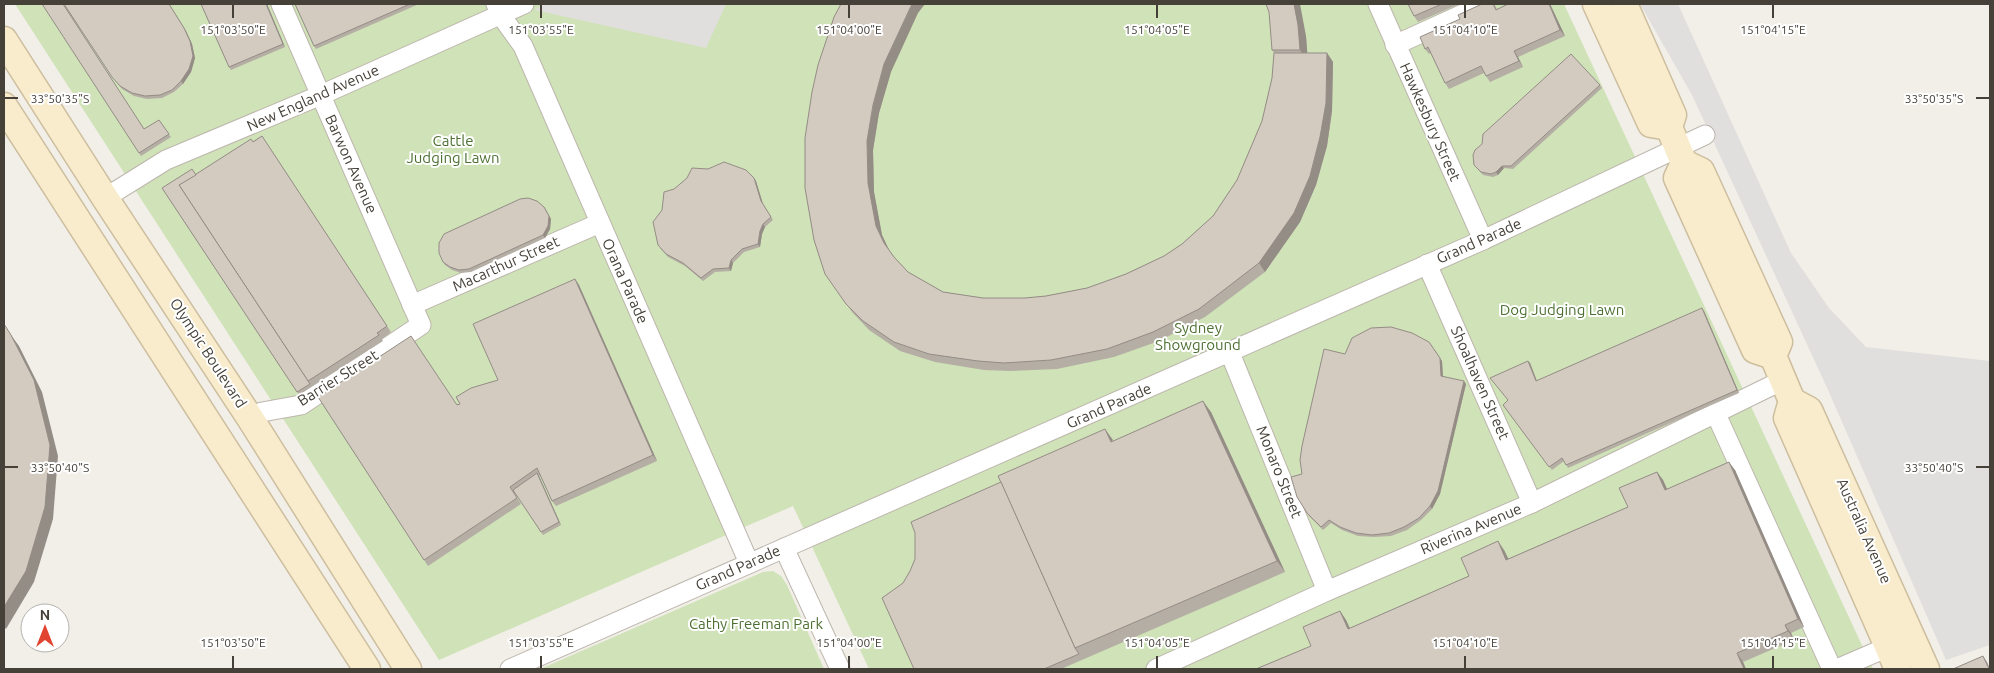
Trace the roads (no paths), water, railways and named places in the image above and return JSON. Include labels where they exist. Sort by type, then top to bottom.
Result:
[{"type":"street","name":"Barwon Avenue","points":[[281,4],[421,325]]},
{"type":"street","name":"New England Avenue","points":[[105,198],[166,160],[321,95],[498,9],[524,4]]},
{"type":"street","name":"Hawkesbury Street","points":[[1378,4],[1483,240]]},
{"type":"street","points":[[1395,45],[1485,4]]},
{"type":"street","name":"Australia Avenue","points":[[1596,4],[1651,124],[1677,146],[1700,171],[1779,342],[1772,356],[1788,391],[1809,410],[1926,669]]},
{"type":"street","points":[[1624,4],[1673,114],[1677,146]]},
{"type":"street","name":"Orana Parade","points":[[498,9],[522,46],[749,563]]},
{"type":"street","name":"Olympic Boulevard","points":[[4,40],[105,198],[250,418],[408,669]]},
{"type":"street","points":[[4,106],[367,669]]},
{"type":"street","name":"Grand Parade","points":[[510,669],[1483,240],[1677,146],[1705,135]]},
{"type":"street","name":"Macarthur Street","points":[[412,305],[600,224]]},
{"type":"street","name":"Shoalhaven Street","points":[[1427,264],[1532,503]]},
{"type":"street","points":[[132,305],[135,291],[145,282],[158,282],[164,286]]},
{"type":"street","points":[[147,327],[171,330],[177,322],[178,308]]},
{"type":"street","name":"Barrier Street","points":[[250,418],[262,412],[301,405],[421,325]]},
{"type":"street","name":"Monaro Street","points":[[1230,353],[1327,591]]},
{"type":"street","name":"Australia Avenue","points":[[1788,391],[1787,418],[1893,658]]},
{"type":"street","name":"Riverina Avenue","points":[[1156,669],[1327,591],[1532,503],[1715,412],[1788,391]]},
{"type":"street","points":[[1715,412],[1832,669]]},
{"type":"street","points":[[784,548],[840,669]]},
{"type":"street","points":[[1837,669],[1893,658]]},
{"type":"park label","name":"Cattle Judging Lawn","points":[[453,150]]},
{"type":"park label","name":"Dog Judging Lawn","points":[[1562,310]]},
{"type":"park label","name":"Sydney Showground","points":[[1198,336]]},
{"type":"park label","name":"Cathy Freeman Park","points":[[756,624]]}]
